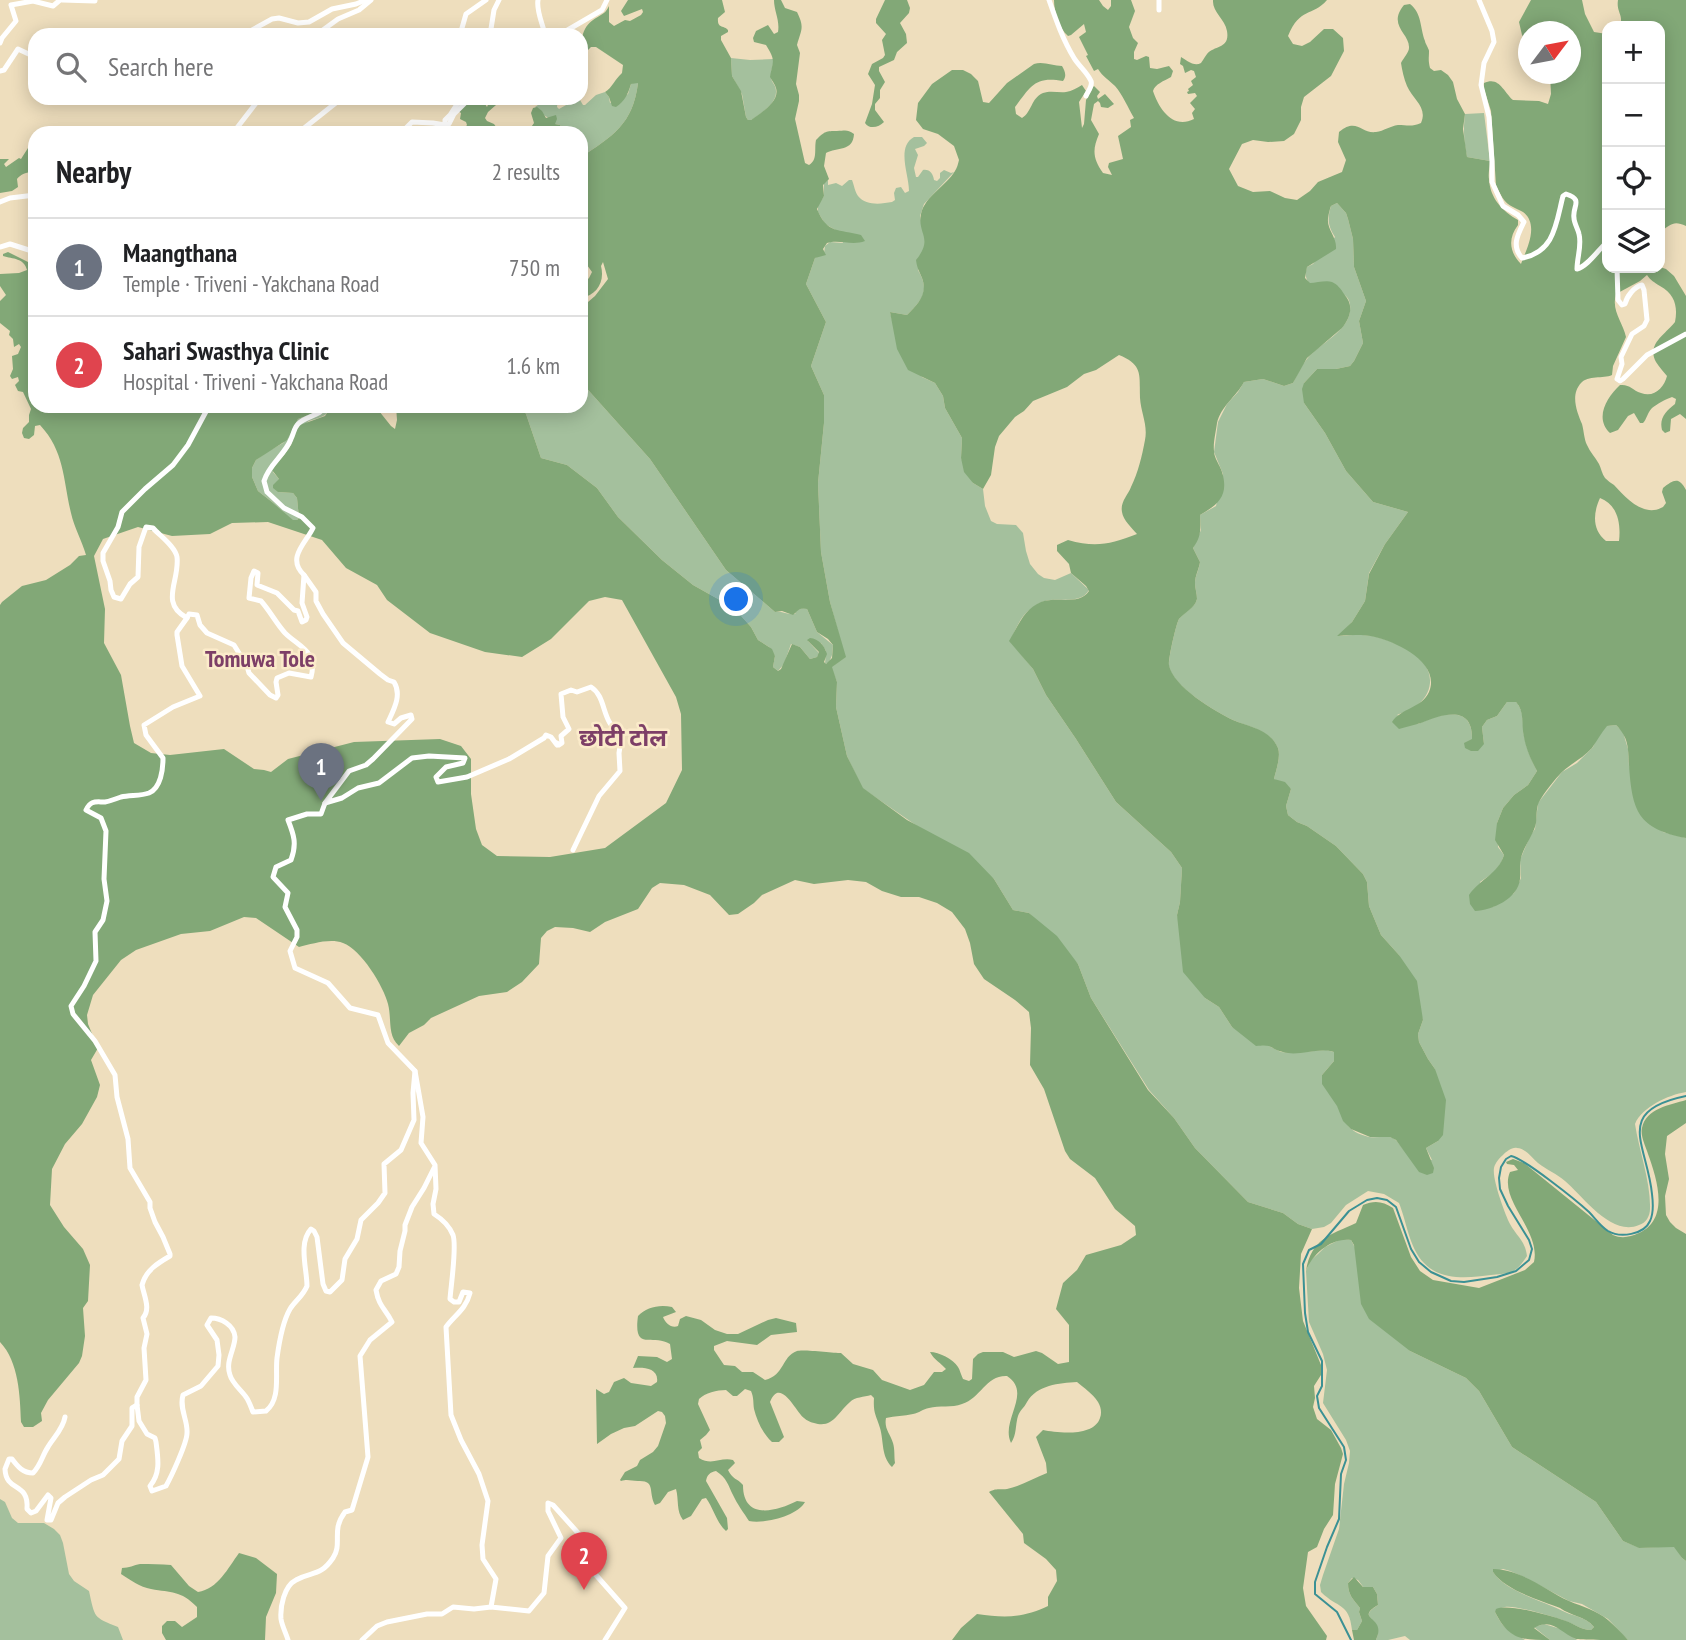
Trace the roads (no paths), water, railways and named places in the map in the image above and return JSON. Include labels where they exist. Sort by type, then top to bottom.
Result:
[{"type":"street","points":[[0,43],[16,20],[11,5],[33,1],[53,6],[61,0],[95,0]]},
{"type":"street","points":[[256,28],[279,18],[298,23],[309,22],[332,9],[356,5],[366,0]]},
{"type":"street","points":[[326,28],[338,19],[351,15],[371,0]]},
{"type":"street","points":[[462,28],[466,14],[486,0]]},
{"type":"street","points":[[491,28],[494,10],[499,0]]},
{"type":"street","points":[[538,0],[544,28]]},
{"type":"street","points":[[571,28],[602,10],[607,0]]},
{"type":"street","points":[[1049,0],[1069,49],[1091,83],[1086,96]]},
{"type":"street","points":[[1159,0],[1159,10]]},
{"type":"street","points":[[1479,0],[1494,42],[1484,62],[1481,85],[1489,117],[1492,182],[1503,206],[1524,222],[1517,236],[1518,254],[1522,258],[1531,256],[1550,242],[1563,196],[1566,194],[1571,195],[1577,206],[1574,218],[1580,235],[1577,269],[1585,266],[1602,247]]},
{"type":"street","points":[[0,71],[4,70],[18,49],[28,54]]},
{"type":"street","points":[[238,126],[255,105]]},
{"type":"street","points":[[307,126],[334,105]]},
{"type":"street","points":[[445,125],[445,120],[456,105]]},
{"type":"street","points":[[408,126],[412,122],[449,124],[463,105]]},
{"type":"street","points":[[0,202],[28,196]]},
{"type":"street","points":[[0,247],[10,244],[28,251]]},
{"type":"street","points":[[1617,273],[1617,296],[1622,305],[1638,285],[1642,285],[1647,320],[1644,327],[1632,334],[1621,357],[1622,364],[1617,379],[1623,379],[1647,355],[1686,334]]},
{"type":"street","points":[[187,618],[175,608],[172,592],[177,555],[153,528],[146,527],[139,547],[138,577],[130,584],[121,600],[114,597],[110,590],[103,553],[122,513],[173,465],[188,445],[205,413]]},
{"type":"street","points":[[320,413],[296,425],[291,440],[264,480],[265,489],[286,510],[302,517],[313,528],[297,554],[298,567],[316,592],[316,601],[323,614],[343,643],[363,661],[394,682],[398,689],[396,705],[388,722],[394,724],[411,715],[412,719],[366,765],[349,771],[321,814],[307,814],[288,820],[295,849],[291,860],[276,867],[273,877],[288,893],[285,907],[297,930],[298,937],[290,951],[295,968],[328,983],[350,1007],[379,1015],[388,1043],[415,1071],[424,1117],[421,1143],[435,1165],[434,1214],[448,1225],[454,1237],[450,1299],[459,1302],[463,1292],[470,1293],[466,1306],[446,1327],[451,1415],[480,1474],[488,1501],[482,1545],[483,1559],[496,1579],[491,1607]]},
{"type":"street","points":[[304,575],[302,603],[307,617],[305,622],[302,622],[298,611],[276,593],[257,585],[258,573],[254,571],[249,598],[261,601],[286,635],[304,647],[313,666],[311,677],[289,673],[277,678],[278,695],[276,698],[270,695],[249,673],[234,645],[207,634],[197,615],[190,614],[177,635],[182,666],[200,696],[173,707],[144,725],[146,735],[163,758],[159,783],[148,793],[93,802],[86,810],[101,818],[106,831],[104,868],[107,901],[103,920],[95,932],[96,961],[71,1006],[72,1014],[95,1041],[115,1075],[117,1097],[128,1139],[130,1168],[150,1202],[155,1222],[170,1254],[151,1269],[143,1281],[147,1310],[143,1318],[147,1334],[144,1348],[146,1380],[137,1396],[137,1405],[139,1421],[156,1442],[159,1468],[156,1480],[150,1486],[152,1491],[166,1486],[185,1443],[187,1432],[181,1401],[183,1395],[201,1386],[218,1366],[217,1340],[207,1325],[209,1320],[218,1319],[233,1331],[229,1372],[248,1399],[253,1412],[263,1412],[271,1407],[275,1394],[278,1352],[287,1316],[307,1286],[304,1244],[307,1234],[311,1229],[317,1237],[323,1284],[326,1291],[330,1292],[342,1280],[345,1259],[357,1239],[361,1220],[385,1193],[384,1164],[401,1150],[414,1121],[415,1071]]},
{"type":"street","points":[[326,803],[342,798],[358,788],[380,783],[412,758],[465,758],[463,763],[446,767],[436,777],[438,782],[477,773],[509,759],[546,735],[559,745],[562,743],[561,736],[569,729],[563,717],[561,694],[591,687],[595,689],[605,708],[607,720],[614,730],[622,734],[619,753],[621,771],[599,796],[573,850]]},
{"type":"street","points":[[288,1640],[281,1618],[285,1591],[294,1580],[325,1568],[335,1555],[340,1521],[345,1511],[352,1510],[356,1500],[368,1457],[360,1356],[370,1340],[392,1322],[378,1303],[376,1290],[381,1281],[396,1274],[405,1225],[435,1165]]},
{"type":"street","points":[[65,1417],[62,1427],[33,1473],[21,1469],[12,1459],[5,1468],[7,1480],[26,1494],[27,1509],[31,1513],[36,1511],[48,1495],[51,1498],[47,1520],[51,1520],[58,1503],[65,1497],[103,1475],[119,1459],[122,1441],[132,1426],[132,1408],[137,1405]]},
{"type":"street","points":[[362,1640],[377,1626],[387,1622],[427,1614],[442,1614],[453,1607],[529,1611],[544,1593],[548,1556],[561,1538],[548,1511],[548,1503],[553,1505],[588,1544],[588,1566],[625,1608],[605,1640]]},
{"type":"waterway","points":[[1351,1640],[1337,1612],[1315,1594],[1315,1582],[1339,1519],[1341,1474],[1346,1460],[1344,1447],[1319,1408],[1317,1396],[1322,1386],[1322,1361],[1308,1332],[1305,1313],[1303,1264],[1309,1250],[1321,1244],[1349,1211],[1367,1200],[1377,1198],[1387,1200],[1396,1207],[1411,1249],[1419,1262],[1431,1272],[1451,1281],[1464,1282],[1516,1271],[1529,1260],[1532,1249],[1500,1189],[1501,1167],[1511,1156],[1563,1190],[1608,1231],[1619,1234],[1637,1232],[1647,1226],[1653,1208],[1641,1145],[1642,1120],[1649,1111],[1663,1102],[1686,1096]]},
{"type":"place","name":"Maangthana","points":[[321,801]]},
{"type":"place","name":"Sahari Swasthya Clinic","points":[[584,1590]]},
{"type":"district","name":"Tomuwa Tole","points":[[260,658]]},
{"type":"district","name":"छोटी टोल","points":[[623,737]]}]
